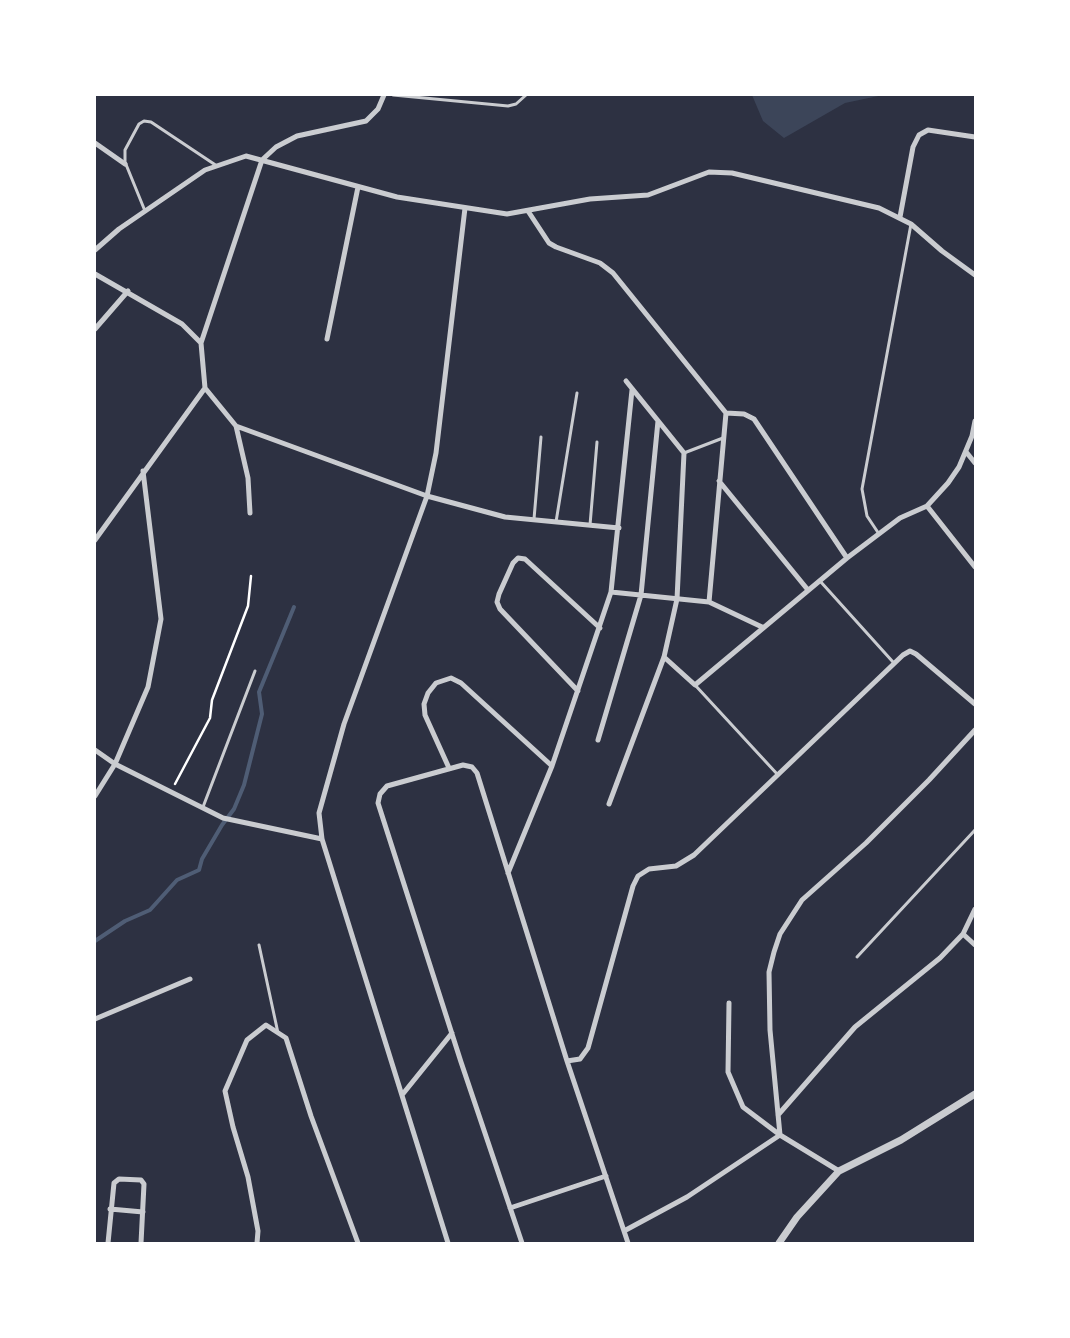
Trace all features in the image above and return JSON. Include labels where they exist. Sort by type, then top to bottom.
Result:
[{"type":"street","points":[[250,513],[248,478],[236,426],[205,388],[201,343],[262,160],[276,147],[297,136],[366,121],[378,109],[384,95]]},
{"type":"street","points":[[900,217],[913,148],[919,135],[928,130],[975,137]]},
{"type":"street","points":[[95,143],[125,164]]},
{"type":"street","points":[[95,250],[145,211],[205,170],[246,156],[397,197],[507,214],[590,199],[648,196],[697,175],[720,171],[879,208],[911,224],[942,251],[975,275]]},
{"type":"street","points":[[327,339],[358,187]]},
{"type":"street","points":[[448,1243],[322,839],[319,813],[344,724],[427,496],[436,453],[465,208]]},
{"type":"street","points":[[528,211],[550,242],[556,247],[600,263],[613,274],[726,413],[709,602]]},
{"type":"street","points":[[95,274],[128,291],[182,324],[201,343]]},
{"type":"street","points":[[95,328],[128,291]]},
{"type":"street","points":[[610,804],[664,657],[677,599],[684,453],[626,381]]},
{"type":"street","points":[[95,540],[143,471],[205,388]]},
{"type":"street","points":[[508,874],[552,766],[611,592],[632,390]]},
{"type":"street","points":[[726,413],[744,414],[754,419],[847,558]]},
{"type":"street","points":[[598,740],[641,595],[658,421]]},
{"type":"street","points":[[664,657],[695,685],[762,627],[847,558],[900,518],[927,506],[948,483],[966,453],[975,421]]},
{"type":"street","points":[[236,426],[427,496],[506,517],[619,528]]},
{"type":"street","points":[[966,453],[975,463]]},
{"type":"street","points":[[95,796],[114,764],[148,687],[161,619],[143,471]]},
{"type":"street","points":[[719,481],[808,590]]},
{"type":"street","points":[[927,506],[975,567]]},
{"type":"street","points":[[578,691],[500,609],[497,602],[513,563],[518,558],[525,559],[600,628]]},
{"type":"street","points":[[611,592],[709,602],[762,627]]},
{"type":"street","points":[[567,1062],[580,1059],[588,1048],[633,886],[638,876],[649,869],[676,866],[685,862],[778,775],[892,662],[910,651],[975,704]]},
{"type":"street","points":[[449,768],[424,715],[424,704],[428,692],[436,682],[451,678],[461,683],[552,766]]},
{"type":"street","points":[[780,1134],[770,1030],[769,972],[780,934],[802,900],[866,843],[929,780],[975,730]]},
{"type":"street","points":[[95,750],[114,764],[224,818],[322,839]]},
{"type":"street","points":[[522,1243],[378,803],[380,794],[387,786],[463,765],[472,767],[477,772],[567,1062],[628,1243]]},
{"type":"street","points":[[778,1115],[855,1027],[940,958],[963,934],[975,909]]},
{"type":"street","points":[[963,934],[975,944]]},
{"type":"street","points":[[95,1019],[190,979]]},
{"type":"street","points":[[729,1003],[728,1072],[743,1107],[780,1134],[839,1171]]},
{"type":"street","points":[[256,1243],[258,1231],[248,1176],[232,1127],[225,1090],[247,1040],[266,1025],[286,1038],[311,1116],[358,1243]]},
{"type":"street","points":[[402,1095],[452,1033]]},
{"type":"street","points":[[779,1243],[796,1217],[839,1171],[901,1140],[975,1094]]},
{"type":"street","points":[[624,1231],[687,1197],[780,1134]]},
{"type":"street","points":[[510,1208],[606,1176]]},
{"type":"street","points":[[108,1243],[110,1209],[116,1180],[141,1180],[144,1184],[141,1243]]},
{"type":"street","points":[[110,1209],[143,1212]]},
{"type":"lane","points":[[393,95],[508,106],[516,104],[526,95]]},
{"type":"lane","points":[[145,211],[125,164],[125,150],[138,124],[144,121],[151,122],[217,166]]},
{"type":"lane","points":[[879,534],[867,516],[862,489],[911,224]]},
{"type":"lane","points":[[556,522],[578,393]]},
{"type":"lane","points":[[534,519],[541,437]]},
{"type":"lane","points":[[684,453],[723,438]]},
{"type":"lane","points":[[590,525],[597,442]]},
{"type":"lane","points":[[820,581],[892,662]]},
{"type":"lane","points":[[203,808],[255,671]]},
{"type":"lane","points":[[695,685],[778,775]]},
{"type":"lane","points":[[857,957],[975,830]]},
{"type":"lane","points":[[259,946],[278,1033]]},
{"type":"path","points":[[171,792],[210,718],[212,700],[248,606],[251,576]]},
{"type":"shaded area","points":[[752,95],[883,95],[845,103],[784,138],[763,121]]},
{"type":"waterway","points":[[95,941],[125,921],[150,910],[177,880],[199,870],[202,859],[234,809],[244,785],[262,714],[259,692],[294,607]]}]
